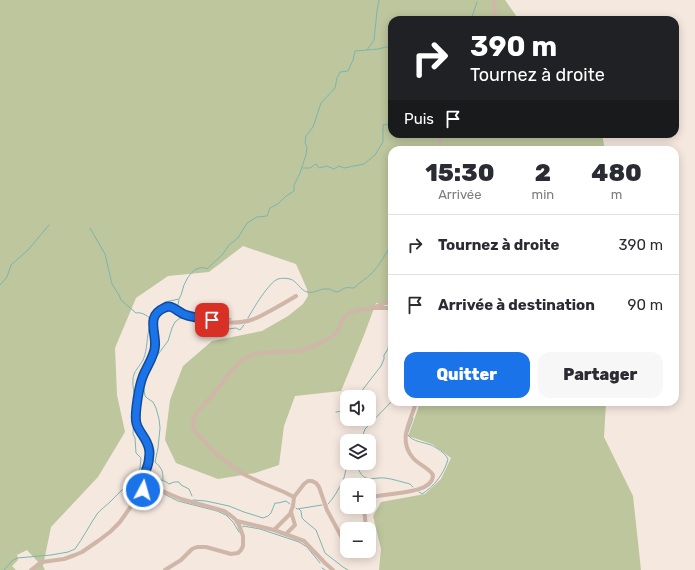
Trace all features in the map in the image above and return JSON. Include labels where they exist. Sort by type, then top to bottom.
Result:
[{"type":"street","points":[[494,0],[495,16]]},
{"type":"street","points":[[31,570],[42,562],[64,559],[79,554],[98,541],[120,522],[142,490],[141,485],[149,459],[149,449],[138,427],[136,417],[142,379],[155,349],[153,321],[156,314],[162,308],[168,306],[187,316],[221,321],[244,322],[257,318],[296,296]]},
{"type":"street","points":[[371,308],[388,302]]},
{"type":"street","points":[[294,497],[248,477],[221,458],[194,430],[194,416],[212,396],[231,370],[252,355],[259,353],[305,350],[333,336],[337,332],[342,320],[348,314],[357,310],[388,308]]},
{"type":"street","points":[[376,496],[408,492],[422,488],[433,478],[430,470],[413,458],[405,441],[405,433],[415,406]]},
{"type":"street","points":[[274,530],[286,519],[291,512],[294,497],[305,482],[310,480],[316,483],[319,487],[327,510],[340,534]]},
{"type":"street","points":[[142,490],[162,490],[181,499],[224,512],[230,515],[237,522],[243,535],[244,542],[238,553],[231,554],[206,547],[197,547],[192,549],[179,562],[165,570]]},
{"type":"street","points":[[286,534],[295,525],[291,512]]},
{"type":"street","points":[[237,522],[274,530],[305,542],[333,570]]},
{"type":"green space","points":[[0,0],[505,0],[516,16],[388,16],[388,138],[603,138],[604,146],[388,146],[388,305],[376,303],[341,390],[295,396],[284,426],[279,465],[255,473],[218,479],[176,463],[165,440],[170,400],[183,366],[212,341],[262,331],[288,316],[303,304],[308,296],[307,289],[296,264],[243,246],[209,272],[168,276],[136,298],[115,348],[117,395],[125,432],[98,477],[51,527],[43,566],[45,570],[29,570],[38,562],[27,550],[17,555],[18,560],[12,566],[16,570],[0,570]]},
{"type":"green space","points":[[418,406],[606,406],[604,437],[633,496],[641,570],[379,570],[381,549],[376,522],[374,522],[373,516],[376,514],[376,511],[381,502],[425,494],[441,479],[451,458],[432,444],[408,436]]},
{"type":"waterway","points":[[158,309],[165,302],[179,299],[185,283],[190,275],[198,268],[207,269],[223,254],[229,245],[238,238],[247,223],[257,217],[267,216],[270,208],[278,204],[294,191],[294,185],[306,155],[306,136],[313,127],[321,103],[335,88],[340,72],[348,71],[355,51],[367,50],[374,40],[379,0]]},
{"type":"waterway","points":[[472,16],[477,2]]},
{"type":"waterway","points":[[367,50],[388,47]]},
{"type":"waterway","points":[[303,168],[310,168],[316,164],[319,168],[327,166],[334,169],[339,166],[344,168],[364,164],[375,155],[383,142],[383,125],[388,124]]},
{"type":"waterway","points":[[0,285],[7,277],[11,265],[28,250],[49,225]]},
{"type":"waterway","points":[[90,228],[105,254],[112,284],[121,300],[136,313],[144,314],[151,319]]},
{"type":"waterway","points":[[248,318],[266,290],[274,281],[278,279],[290,279],[307,292],[325,289],[330,289],[337,292],[346,288],[354,288],[375,270],[388,250]]},
{"type":"waterway","points":[[179,300],[178,305],[185,313],[231,319]]},
{"type":"waterway","points":[[145,376],[156,357],[168,341],[175,322],[180,318],[198,320]]},
{"type":"waterway","points":[[213,323],[216,325],[222,325],[228,329],[236,328],[240,330],[244,325]]},
{"type":"waterway","points":[[135,401],[133,376],[145,356],[150,326]]},
{"type":"waterway","points":[[362,390],[381,366],[384,355],[388,349]]},
{"type":"waterway","points":[[143,382],[145,396],[153,402],[159,419],[160,428],[155,462],[162,470],[163,480]]},
{"type":"waterway","points":[[363,434],[365,429],[388,405]]},
{"type":"waterway","points":[[336,412],[340,411]]},
{"type":"waterway","points":[[132,483],[139,471],[141,458],[136,453],[135,438],[133,434],[134,416]]},
{"type":"waterway","points":[[408,432],[413,418]]},
{"type":"waterway","points":[[408,435],[415,440],[431,445],[443,453],[448,459],[442,474],[435,483],[422,494],[419,492]]},
{"type":"waterway","points":[[328,504],[339,488],[344,478],[346,468],[349,464],[353,464],[363,477],[370,479],[388,478],[410,484],[413,487]]},
{"type":"waterway","points":[[144,487],[145,480],[154,479],[169,484],[179,482],[181,485],[189,489],[192,496]]},
{"type":"waterway","points":[[4,570],[17,558],[51,555],[68,552],[75,549],[99,512],[123,489],[138,481]]},
{"type":"waterway","points":[[144,493],[161,493]]},
{"type":"waterway","points":[[164,494],[178,501],[217,511],[226,515],[233,522],[239,532]]},
{"type":"waterway","points":[[193,500],[229,506],[263,518],[271,513],[275,503],[286,501],[290,504]]},
{"type":"waterway","points":[[296,508],[322,505]]},
{"type":"waterway","points":[[299,509],[301,511],[302,518],[316,530],[325,553],[348,570]]},
{"type":"waterway","points":[[243,527],[260,529],[299,542],[307,547],[320,563]]},
{"type":"route","points":[[143,490],[141,489],[141,482],[150,457],[148,443],[138,427],[136,417],[142,379],[155,349],[153,319],[159,311],[168,306],[185,315],[212,320]]}]
